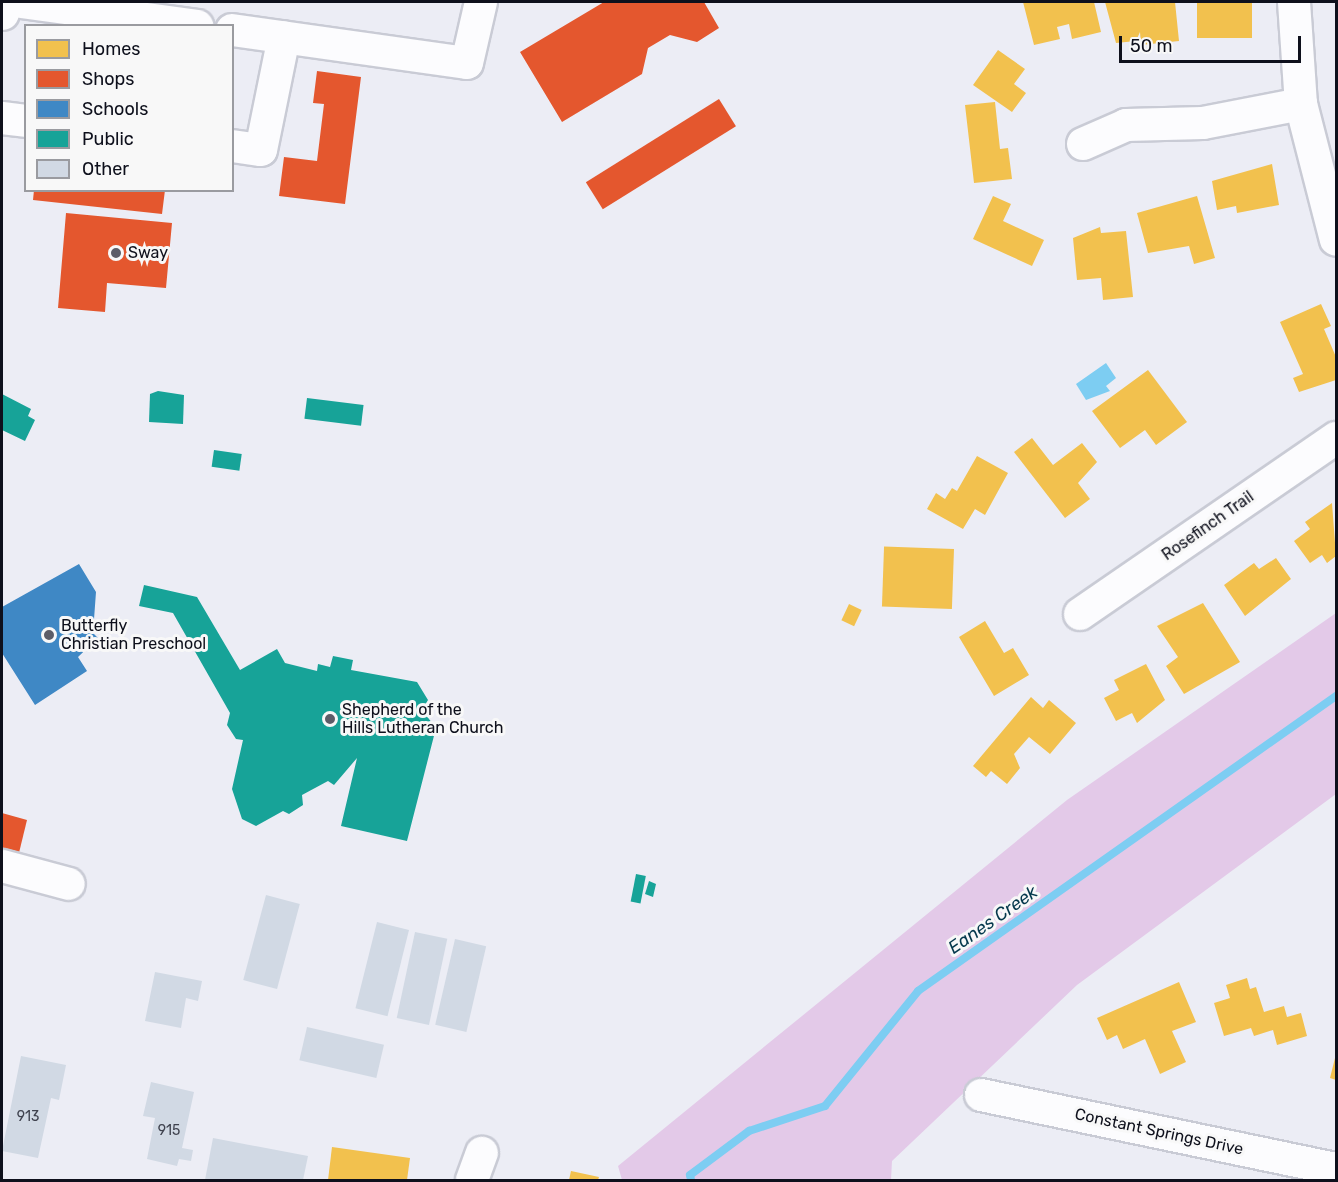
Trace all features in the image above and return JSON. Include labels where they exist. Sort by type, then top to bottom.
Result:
[{"type":"main road","points":[[2,13],[4,2]]},
{"type":"street","points":[[22,2],[182,24]]},
{"type":"street","points":[[234,30],[467,63],[481,2]]},
{"type":"street","points":[[1294,2],[1301,104],[1336,240]]},
{"type":"street","points":[[234,146],[261,150],[284,37]]},
{"type":"street","points":[[1083,144],[1126,125],[1203,123],[1301,104]]},
{"type":"street","points":[[2,118],[24,121]]},
{"type":"street","name":"Rosefinch Trail","points":[[1080,614],[1336,438]]},
{"type":"street","points":[[2,866],[69,884]]},
{"type":"street","name":"Constant Springs Drive","points":[[981,1095],[1336,1169]]},
{"type":"shaded area","points":[[1336,613],[1336,794],[1077,985],[892,1161],[891,1180],[622,1180],[618,1166],[1067,800]]},
{"type":"water","points":[[1106,363],[1116,378],[1106,386],[1110,391],[1086,400],[1076,384]]},
{"type":"building: Homes","points":[[1023,2],[1094,2],[1101,32],[1072,39],[1069,24],[1057,27],[1060,39],[1034,45]]},
{"type":"building: Homes","points":[[1105,2],[1175,2],[1179,41],[1141,45],[1140,32],[1136,41],[1116,43]]},
{"type":"building: Homes","points":[[1197,2],[1252,2],[1252,38],[1197,38]]},
{"type":"building: Homes","points":[[998,50],[1025,69],[1014,84],[1026,93],[1012,112],[973,85]]},
{"type":"building: Homes","points":[[995,102],[1000,149],[1008,148],[1012,179],[974,183],[965,105]]},
{"type":"building: Homes","points":[[1272,164],[1279,205],[1237,213],[1236,206],[1217,210],[1212,181]]},
{"type":"building: Homes","points":[[993,196],[1011,204],[1003,221],[1044,240],[1032,266],[973,239]]},
{"type":"building: Homes","points":[[1197,196],[1215,258],[1194,264],[1189,246],[1148,253],[1137,213]]},
{"type":"building: Homes","points":[[1100,227],[1101,233],[1126,231],[1133,297],[1103,300],[1101,278],[1077,280],[1073,238]]},
{"type":"building: Homes","points":[[1321,304],[1331,326],[1324,329],[1336,357],[1336,380],[1299,392],[1293,378],[1303,374],[1280,322]]},
{"type":"building: Homes","points":[[1148,370],[1187,422],[1156,445],[1145,430],[1120,448],[1092,411]]},
{"type":"building: Homes","points":[[1032,438],[1053,465],[1082,443],[1097,462],[1078,483],[1090,499],[1065,518],[1014,452]]},
{"type":"building: Homes","points":[[977,456],[1008,473],[985,515],[975,509],[963,529],[927,509],[936,493],[945,499],[952,488],[957,491]]},
{"type":"building: Homes","points":[[1332,503],[1336,556],[1327,563],[1322,555],[1310,563],[1294,541],[1310,529],[1305,522]]},
{"type":"building: Homes","points":[[884,547],[954,549],[952,609],[882,607]]},
{"type":"building: Homes","points":[[1276,558],[1291,579],[1245,616],[1224,585],[1254,563],[1259,569]]},
{"type":"building: Homes","points":[[1203,603],[1240,662],[1184,694],[1166,666],[1178,657],[1157,626]]},
{"type":"building: Homes","points":[[849,604],[862,610],[854,626],[841,620]]},
{"type":"building: Homes","points":[[985,621],[1004,653],[1013,648],[1029,675],[994,696],[959,637]]},
{"type":"building: Homes","points":[[1146,664],[1165,700],[1137,723],[1132,713],[1116,721],[1104,698],[1119,690],[1114,680]]},
{"type":"building: Homes","points":[[1031,697],[1043,708],[1049,700],[1076,723],[1050,754],[1029,737],[1014,754],[1020,768],[1007,784],[991,771],[986,777],[973,766]]},
{"type":"building: Homes","points":[[1247,978],[1250,989],[1256,987],[1264,1012],[1284,1006],[1287,1017],[1301,1013],[1307,1036],[1277,1045],[1273,1030],[1254,1036],[1251,1028],[1224,1036],[1214,1003],[1230,998],[1226,985]]},
{"type":"building: Homes","points":[[1179,982],[1196,1022],[1172,1031],[1186,1062],[1160,1074],[1145,1039],[1123,1049],[1117,1035],[1107,1040],[1097,1018]]},
{"type":"building: Homes","points":[[1336,1054],[1336,1080],[1330,1078]]},
{"type":"building: Homes","points":[[332,1147],[410,1158],[407,1180],[328,1180]]},
{"type":"building: Homes","points":[[571,1171],[599,1177],[598,1180],[569,1180]]},
{"type":"building: Shops","points":[[604,2],[704,2],[719,28],[697,42],[670,35],[648,48],[642,74],[562,122],[520,52]]},
{"type":"building: Shops","points":[[317,71],[361,77],[345,204],[279,196],[284,157],[317,161],[324,104],[313,103]]},
{"type":"building: Shops","points":[[719,99],[736,126],[603,209],[586,182]]},
{"type":"building: Shops","points":[[34,192],[165,192],[162,214],[33,200]]},
{"type":"building: Shops","name":"Sway","points":[[66,213],[172,223],[166,288],[107,283],[105,312],[58,308]]},
{"type":"building: Shops","points":[[2,813],[27,820],[17,861],[2,857]]},
{"type":"building: Schools","name":"Butterfly Christian Preschool","points":[[79,564],[96,592],[93,633],[98,638],[78,657],[87,671],[35,705],[2,653],[2,607]]},
{"type":"building: Public","points":[[158,391],[184,395],[183,424],[149,422],[150,394]]},
{"type":"building: Public","points":[[2,394],[31,409],[28,416],[35,420],[25,441],[2,430]]},
{"type":"building: Public","points":[[307,398],[364,405],[361,426],[304,419]]},
{"type":"building: Public","points":[[214,450],[242,454],[239,471],[212,467]]},
{"type":"building: Public","name":"Shepherd of the Hills Lutheran Church","points":[[144,585],[197,597],[240,670],[277,649],[285,663],[317,671],[318,664],[330,667],[333,656],[353,660],[351,670],[417,682],[428,700],[422,710],[436,728],[407,841],[341,826],[357,758],[334,785],[328,781],[302,795],[303,805],[289,814],[283,811],[256,826],[242,819],[232,789],[243,740],[236,739],[227,725],[230,713],[173,613],[139,606]]},
{"type":"building: Public","points":[[636,874],[646,876],[640,903],[631,901]]},
{"type":"building: Public","points":[[649,881],[656,884],[653,897],[645,894]]},
{"type":"building: Other","points":[[266,895],[300,904],[277,989],[243,980]]},
{"type":"building: Other","points":[[377,922],[409,930],[387,1016],[355,1008]]},
{"type":"building: Other","points":[[415,932],[447,939],[429,1025],[397,1018]]},
{"type":"building: Other","points":[[455,939],[486,946],[466,1032],[435,1025]]},
{"type":"building: Other","points":[[155,972],[202,981],[198,1001],[186,998],[181,1028],[145,1021]]},
{"type":"building: Other","points":[[307,1027],[384,1045],[376,1078],[299,1060]]},
{"type":"building: Other","points":[[21,1056],[66,1065],[59,1100],[51,1098],[38,1158],[2,1151]]},
{"type":"building: Other","points":[[151,1082],[194,1092],[182,1148],[193,1150],[191,1161],[179,1159],[177,1166],[147,1159],[155,1118],[143,1116]]},
{"type":"building: Other","points":[[213,1138],[308,1156],[303,1180],[205,1180]]},
{"type":"waterway","name":"Eanes Creek","points":[[691,1180],[690,1175],[749,1131],[825,1106],[918,991],[1336,696]]},
{"type":"place","name":"Sway","points":[[116,253]]},
{"type":"place","name":"Butterfly Christian Preschool","points":[[49,635]]},
{"type":"place","name":"Shepherd of the Hills Lutheran Church","points":[[330,719]]}]
